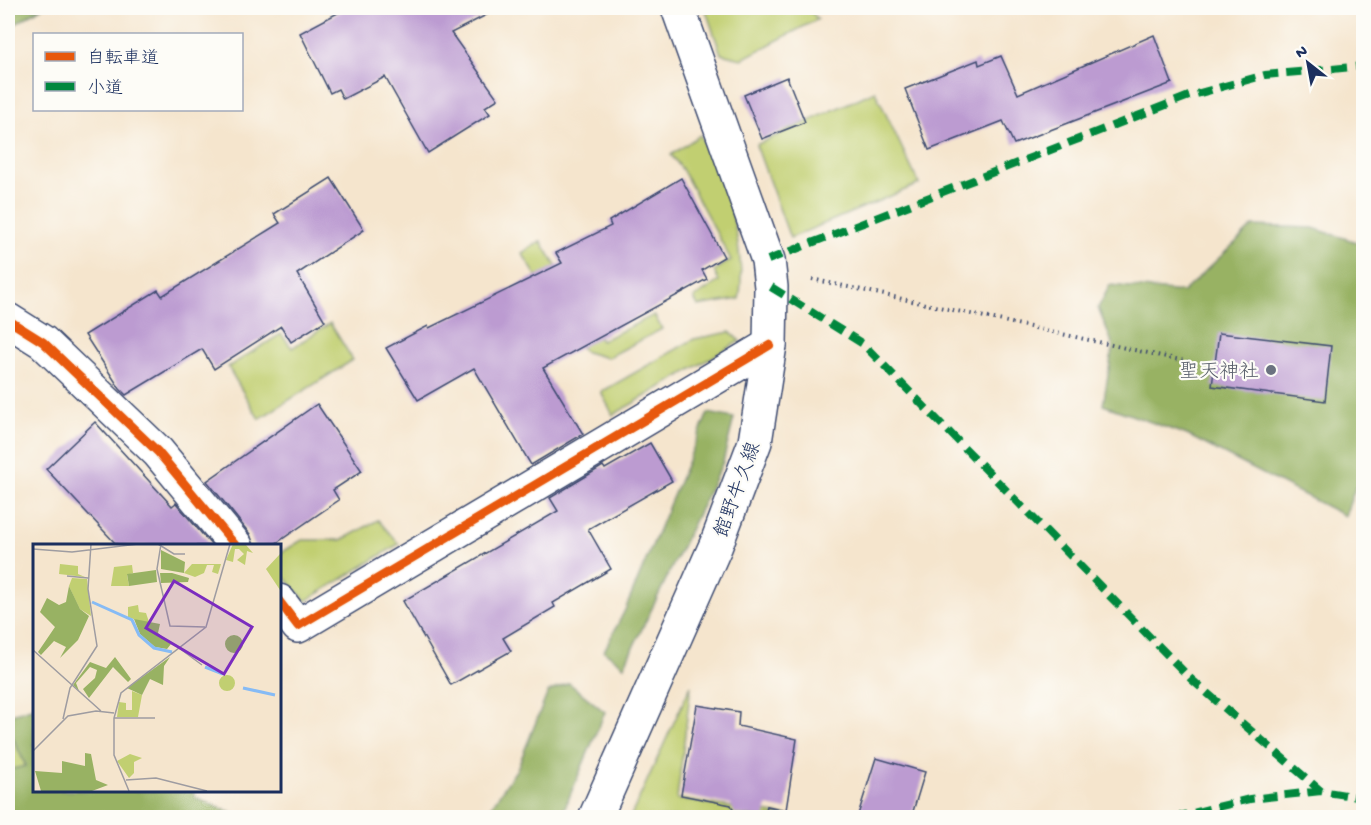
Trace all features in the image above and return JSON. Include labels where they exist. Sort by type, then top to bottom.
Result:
[{"type":"street","name":"館野牛久線","points":[[595,818],[716,545],[755,442],[770,345],[770,269],[678,8]]},
{"type":"street","points":[[8,320],[43,342],[159,452],[234,544]]},
{"type":"street","points":[[280,602],[298,626],[770,345]]},
{"type":"path","points":[[770,269],[1198,364]]},
{"type":"green space","points":[[8,8],[41,8],[8,29]]},
{"type":"green space","points":[[705,8],[807,8],[818,19],[742,59],[721,54]]},
{"type":"green space","points":[[875,91],[919,184],[790,238],[756,145]]},
{"type":"green space","points":[[700,135],[720,174],[729,202],[737,236],[741,286],[739,299],[698,306],[694,298],[719,281],[714,271],[731,260],[682,169],[671,155]]},
{"type":"green space","points":[[1253,226],[1313,228],[1363,244],[1363,467],[1345,516],[1187,435],[1103,405],[1113,345],[1098,308],[1110,285],[1183,292]]},
{"type":"green space","points":[[541,241],[601,341],[654,315],[662,329],[607,358],[583,351],[522,253]]},
{"type":"green space","points":[[330,323],[353,360],[259,419],[228,367],[281,334],[292,348]]},
{"type":"green space","points":[[730,332],[740,341],[613,415],[601,392],[694,339]]},
{"type":"green space","points":[[708,413],[734,418],[723,462],[624,666],[604,651],[625,610]]},
{"type":"green space","points":[[378,520],[399,544],[306,601],[280,572],[280,553],[302,540],[342,540]]},
{"type":"green space","points":[[569,683],[605,712],[561,817],[484,817],[517,769],[548,692]]},
{"type":"green space","points":[[691,685],[677,799],[795,817],[630,818]]},
{"type":"green space","points":[[33,707],[33,792],[193,792],[196,798],[242,817],[8,817],[8,770],[26,766],[8,727],[8,715]]},
{"type":"green space","points":[[8,727],[26,767],[8,770]]},
{"type":"building","points":[[347,8],[500,8],[451,33],[498,99],[485,107],[490,114],[428,153],[385,77],[343,99],[338,89],[330,93],[300,33]]},
{"type":"building","points":[[1154,35],[1172,83],[1014,144],[1003,121],[929,150],[905,89],[978,60],[979,65],[1001,56],[1018,94]]},
{"type":"building","points":[[787,77],[805,122],[762,139],[744,95]]},
{"type":"building","points":[[331,178],[364,230],[297,274],[325,321],[291,342],[281,326],[214,369],[202,349],[126,395],[85,335],[158,290],[162,296],[280,223],[274,214]]},
{"type":"building","points":[[681,178],[724,257],[702,270],[707,279],[543,368],[583,434],[531,465],[474,368],[418,400],[386,348],[562,263],[556,253],[611,226],[609,221]]},
{"type":"building","name":"聖天神社","points":[[1219,333],[1331,346],[1325,401],[1212,386]]},
{"type":"building","points":[[317,404],[362,471],[333,490],[339,500],[275,544],[253,544],[250,534],[207,481]]},
{"type":"building","points":[[95,422],[172,506],[176,503],[210,544],[116,544],[46,469]]},
{"type":"building","points":[[650,443],[672,481],[588,529],[611,569],[553,603],[555,607],[503,638],[511,651],[451,685],[403,601],[558,511],[550,498],[603,466],[605,469]]},
{"type":"building","points":[[697,705],[739,712],[738,726],[797,739],[786,810],[767,806],[764,818],[735,814],[731,805],[681,795]]},
{"type":"building","points":[[876,758],[925,772],[911,818],[857,818]]},
{"type":"marked path","points":[[768,260],[1189,96],[1265,75],[1364,66]]},
{"type":"marked path","points":[[771,287],[863,344],[1191,679],[1321,791]]},
{"type":"marked path","points":[[1172,818],[1250,799],[1321,791],[1364,798]]},
{"type":"cycle path","points":[[8,320],[43,342],[158,452],[234,544]]},
{"type":"cycle path","points":[[280,602],[298,626],[770,345]]},
{"type":"place","name":"聖天神社","points":[[1271,370]]}]
